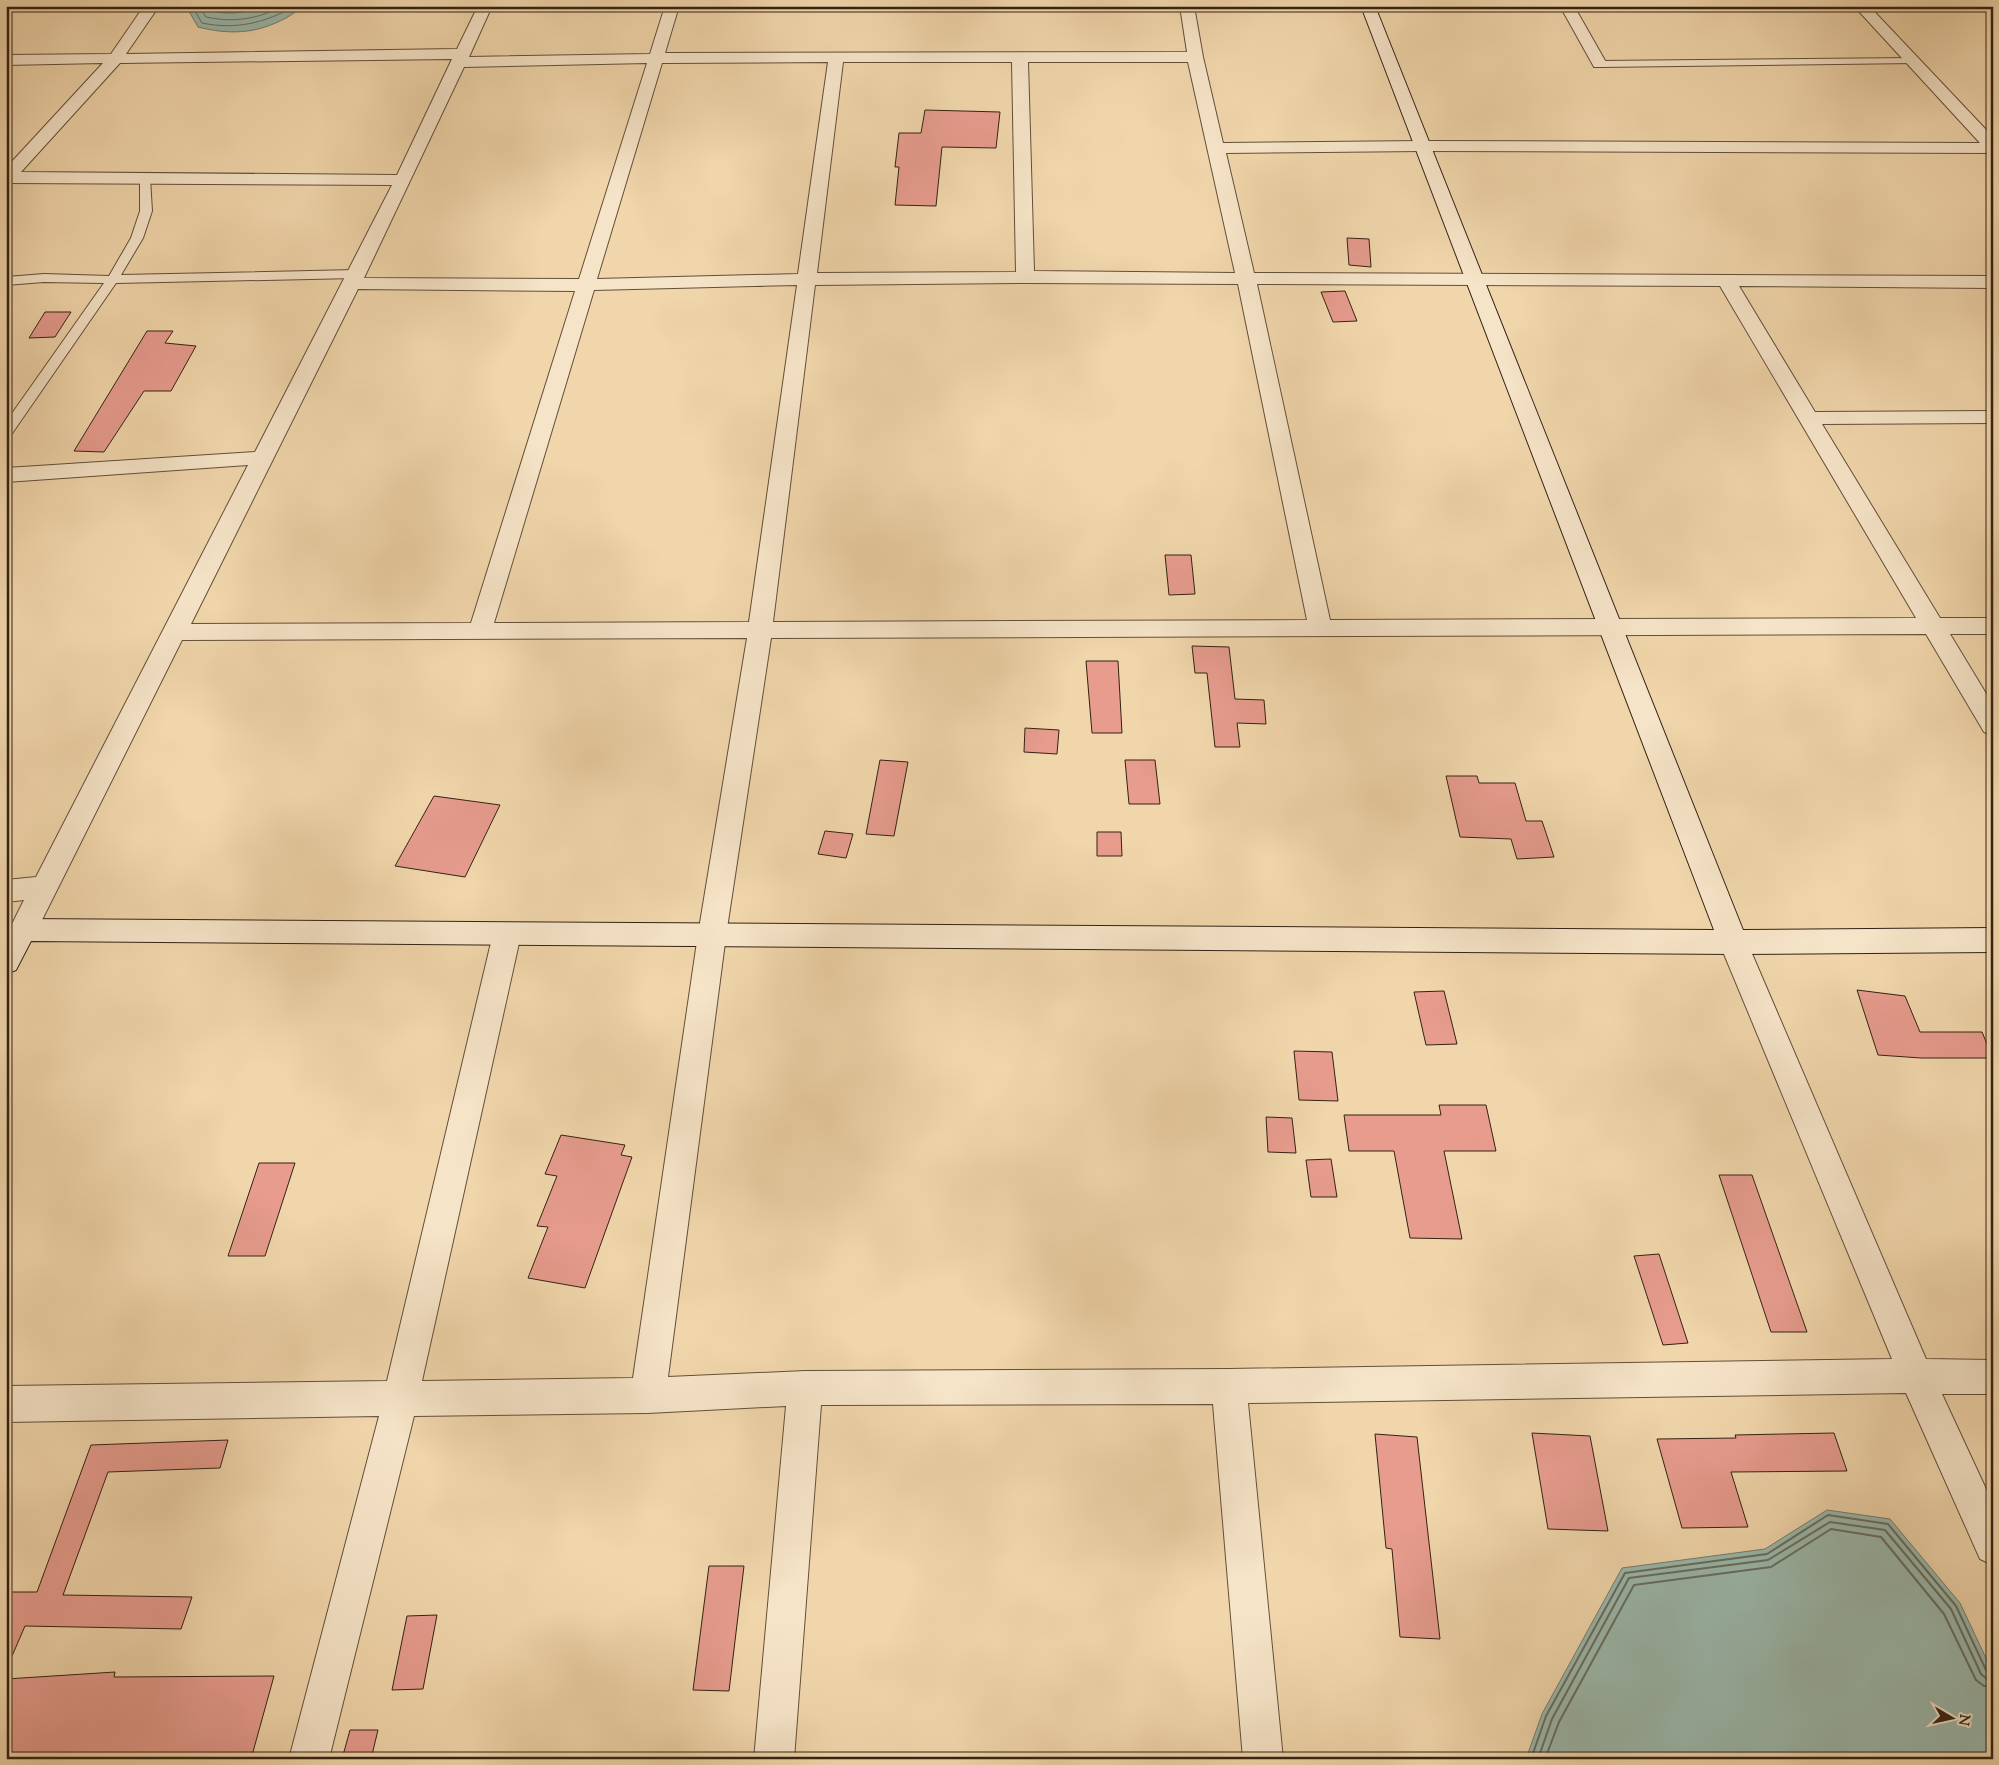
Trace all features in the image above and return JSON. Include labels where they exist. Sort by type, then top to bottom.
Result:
[{"type":"street","points":[[7,177],[115,59],[152,6]]},
{"type":"street","points":[[6,962],[354,278],[403,180],[485,6]]},
{"type":"street","points":[[480,631],[672,6]]},
{"type":"street","points":[[1187,6],[1195,57],[1246,278],[1320,627]]},
{"type":"street","points":[[1368,6],[1733,942],[1916,1376],[1993,1546]]},
{"type":"street","points":[[1568,6],[1600,64]]},
{"type":"street","points":[[1861,6],[1993,148]]},
{"type":"street","points":[[1020,57],[1025,277]]},
{"type":"street","points":[[6,60],[1195,57]]},
{"type":"street","points":[[648,1394],[712,935],[760,630],[836,58]]},
{"type":"street","points":[[1216,148],[1422,146],[1993,148]]},
{"type":"street","points":[[7,177],[403,180]]},
{"type":"street","points":[[354,278],[586,285],[807,279],[1025,277],[1993,282]]},
{"type":"street","points":[[1726,281],[1993,726]]},
{"type":"street","points":[[1808,418],[1993,417]]},
{"type":"street","points":[[6,475],[263,458]]},
{"type":"street","points":[[174,632],[1993,626]]},
{"type":"street","points":[[6,891],[44,887]]},
{"type":"street","points":[[23,930],[1733,942],[1993,940]]},
{"type":"street","points":[[309,1759],[400,1398],[507,934]]},
{"type":"street","points":[[6,1404],[648,1394],[805,1388],[1229,1386],[1916,1376],[1993,1377]]},
{"type":"street","points":[[1229,1386],[1262,1759]]},
{"type":"street","points":[[774,1759],[805,1388]]},
{"type":"lane","points":[[1600,64],[1913,61]]},
{"type":"lane","points":[[6,432],[113,279],[137,238],[146,211],[145,178]]},
{"type":"lane","points":[[6,281],[44,278],[76,280],[354,278]]},
{"type":"water","points":[[186,6],[306,6],[286,18],[264,27],[243,32],[232,32],[198,27]]},
{"type":"water","points":[[1827,1510],[1890,1519],[1960,1603],[1993,1673],[1993,1759],[1526,1759],[1542,1714],[1622,1568],[1765,1549]]},
{"type":"building","points":[[925,110],[1000,112],[996,148],[942,147],[936,206],[895,205],[899,167],[895,167],[899,133],[921,133]]},
{"type":"building","points":[[1347,238],[1369,239],[1371,267],[1349,265]]},
{"type":"building","points":[[1345,291],[1357,321],[1333,322],[1321,292]]},
{"type":"building","points":[[45,312],[71,312],[55,337],[29,338]]},
{"type":"building","points":[[147,331],[173,331],[165,343],[196,346],[171,391],[144,391],[104,452],[74,451]]},
{"type":"building","points":[[1165,555],[1191,555],[1195,594],[1169,595]]},
{"type":"building","points":[[1192,646],[1229,647],[1235,699],[1264,700],[1266,724],[1237,723],[1240,747],[1215,747],[1207,673],[1195,673]]},
{"type":"building","points":[[1086,661],[1118,661],[1122,733],[1092,733]]},
{"type":"building","points":[[1025,728],[1059,730],[1057,754],[1024,752]]},
{"type":"building","points":[[880,760],[908,762],[894,836],[866,834]]},
{"type":"building","points":[[1125,760],[1155,760],[1160,804],[1129,804]]},
{"type":"building","points":[[1446,776],[1477,776],[1479,783],[1515,783],[1526,821],[1542,821],[1554,857],[1517,859],[1511,839],[1460,837]]},
{"type":"building","points":[[434,796],[500,805],[465,877],[395,866]]},
{"type":"building","points":[[825,831],[853,834],[846,858],[818,854]]},
{"type":"building","points":[[1097,832],[1121,832],[1122,856],[1097,856]]},
{"type":"building","points":[[1857,990],[1905,996],[1920,1032],[1982,1032],[1993,1058],[1921,1058],[1878,1055]]},
{"type":"building","points":[[1444,991],[1457,1044],[1426,1045],[1414,992]]},
{"type":"building","points":[[1294,1051],[1332,1052],[1338,1101],[1299,1100]]},
{"type":"building","points":[[1439,1105],[1486,1105],[1496,1151],[1444,1151],[1462,1239],[1410,1238],[1394,1151],[1349,1151],[1344,1115],[1441,1115]]},
{"type":"building","points":[[1266,1117],[1292,1118],[1296,1153],[1268,1152]]},
{"type":"building","points":[[561,1135],[625,1145],[621,1155],[632,1157],[585,1288],[528,1278],[548,1227],[537,1226],[557,1176],[545,1174]]},
{"type":"building","points":[[1331,1159],[1337,1197],[1311,1197],[1306,1160]]},
{"type":"building","points":[[259,1163],[295,1163],[265,1256],[228,1256]]},
{"type":"building","points":[[1719,1175],[1752,1175],[1807,1332],[1771,1332]]},
{"type":"building","points":[[1659,1254],[1688,1343],[1663,1345],[1634,1256]]},
{"type":"building","points":[[1532,1433],[1590,1436],[1608,1531],[1548,1529]]},
{"type":"building","points":[[1834,1433],[1847,1471],[1731,1472],[1748,1527],[1682,1528],[1657,1439],[1736,1438],[1735,1435]]},
{"type":"building","points":[[1375,1434],[1417,1437],[1440,1639],[1400,1637],[1392,1549],[1386,1548]]},
{"type":"building","points":[[228,1440],[220,1468],[108,1472],[63,1595],[192,1597],[181,1629],[25,1626],[6,1670],[6,1592],[37,1592],[91,1445]]},
{"type":"building","points":[[709,1566],[744,1566],[729,1691],[693,1690]]},
{"type":"building","points":[[437,1615],[423,1689],[392,1690],[407,1616]]},
{"type":"building","points":[[115,1672],[114,1677],[274,1676],[251,1759],[6,1759],[6,1679]]},
{"type":"building","points":[[350,1730],[378,1730],[371,1759],[342,1759]]}]
